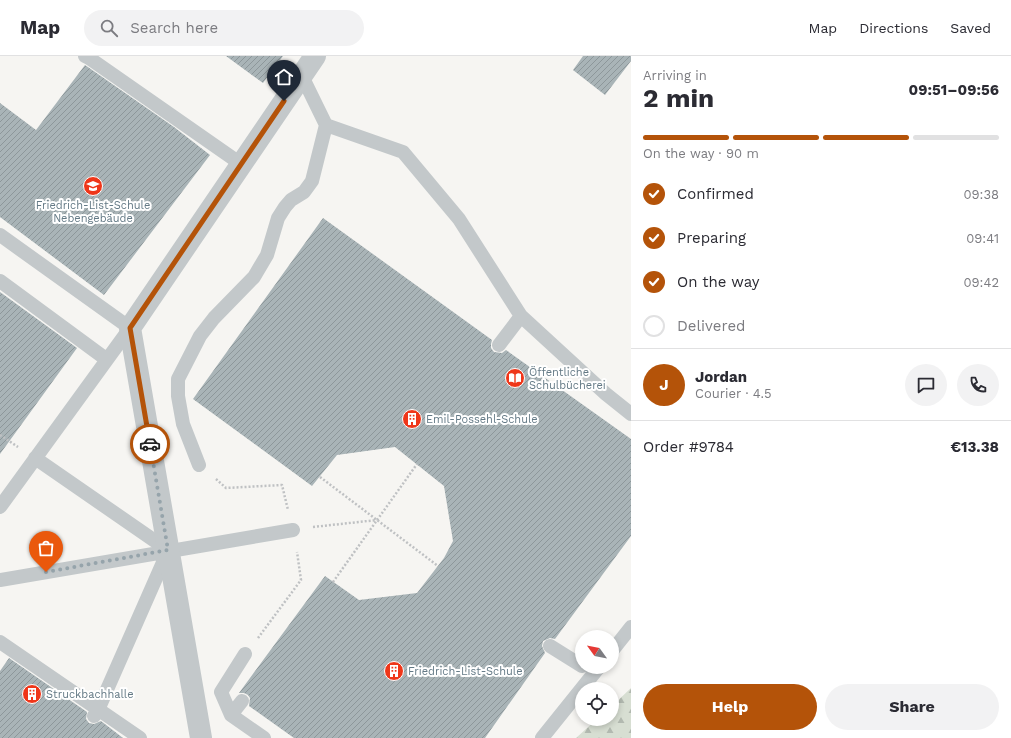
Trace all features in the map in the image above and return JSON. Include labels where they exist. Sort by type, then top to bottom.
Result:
[{"type":"street","points":[[201,738],[130,328],[315,56]]},
{"type":"lane","points":[[84,56],[241,164]]},
{"type":"lane","points":[[199,465],[183,424],[178,396],[178,379],[200,336],[214,318],[254,277],[267,254],[278,218],[291,200],[304,192],[312,180],[326,125],[302,76]]},
{"type":"lane","points":[[326,125],[403,152],[459,219],[521,316],[606,394],[631,414]]},
{"type":"lane","points":[[0,235],[130,328],[106,359],[0,507]]},
{"type":"lane","points":[[0,281],[106,359]]},
{"type":"lane","points":[[499,345],[521,316]]},
{"type":"lane","points":[[35,458],[168,550]]},
{"type":"lane","points":[[0,580],[168,550],[293,530]]},
{"type":"lane","points":[[96,713],[168,550]]},
{"type":"lane","points":[[619,642],[631,627]]},
{"type":"lane","points":[[0,642],[96,713],[140,738]]},
{"type":"lane","points":[[550,646],[575,660]]},
{"type":"lane","points":[[245,654],[221,692],[231,715],[264,738]]},
{"type":"lane","points":[[542,738],[585,674]]},
{"type":"lane","points":[[231,715],[242,701]]},
{"type":"path","points":[[333,582],[417,464]]},
{"type":"path","points":[[320,477],[438,566]]},
{"type":"path","points":[[226,488],[282,485],[293,530],[301,580],[268,624]]},
{"type":"path","points":[[293,530],[377,520]]},
{"type":"green space","points":[[631,688],[631,738],[576,738],[589,726],[619,726],[619,699]]},
{"type":"building","points":[[226,56],[283,56],[263,83]]},
{"type":"building","points":[[583,56],[631,56],[631,61],[605,95],[573,70]]},
{"type":"building","name":"Friedrich-List-Schule Nebengebäude","points":[[85,65],[174,127],[210,155],[104,295],[0,217],[0,103],[36,130]]},
{"type":"building","name":"Emil-Possehl-Schule","points":[[323,218],[492,340],[491,348],[494,352],[502,353],[506,350],[631,439],[631,536],[555,639],[550,638],[543,641],[542,646],[545,653],[485,738],[294,738],[249,706],[250,698],[248,695],[239,693],[325,576],[359,600],[417,593],[444,558],[453,541],[444,486],[395,447],[337,455],[312,486],[193,399]]},
{"type":"building","points":[[0,292],[77,348],[0,454]]},
{"type":"building","name":"Struckbachhalle","points":[[9,658],[87,712],[86,719],[89,723],[94,724],[101,721],[123,738],[0,738],[0,671]]},
{"type":"way so far","points":[[46,572],[168,550],[150,444]]},
{"type":"place","name":"Friedrich-List-Schule Nebengebäude","points":[[93,186]]},
{"type":"place","name":"Öffentliche Schulbücherei","points":[[515,378]]},
{"type":"place","name":"Emil-Possehl-Schule","points":[[412,419]]},
{"type":"place","name":"Friedrich-List-Schule","points":[[394,671]]},
{"type":"place","name":"Struckbachhalle","points":[[32,694]]},
{"type":"route","points":[[150,444],[130,328],[284,101]]}]
